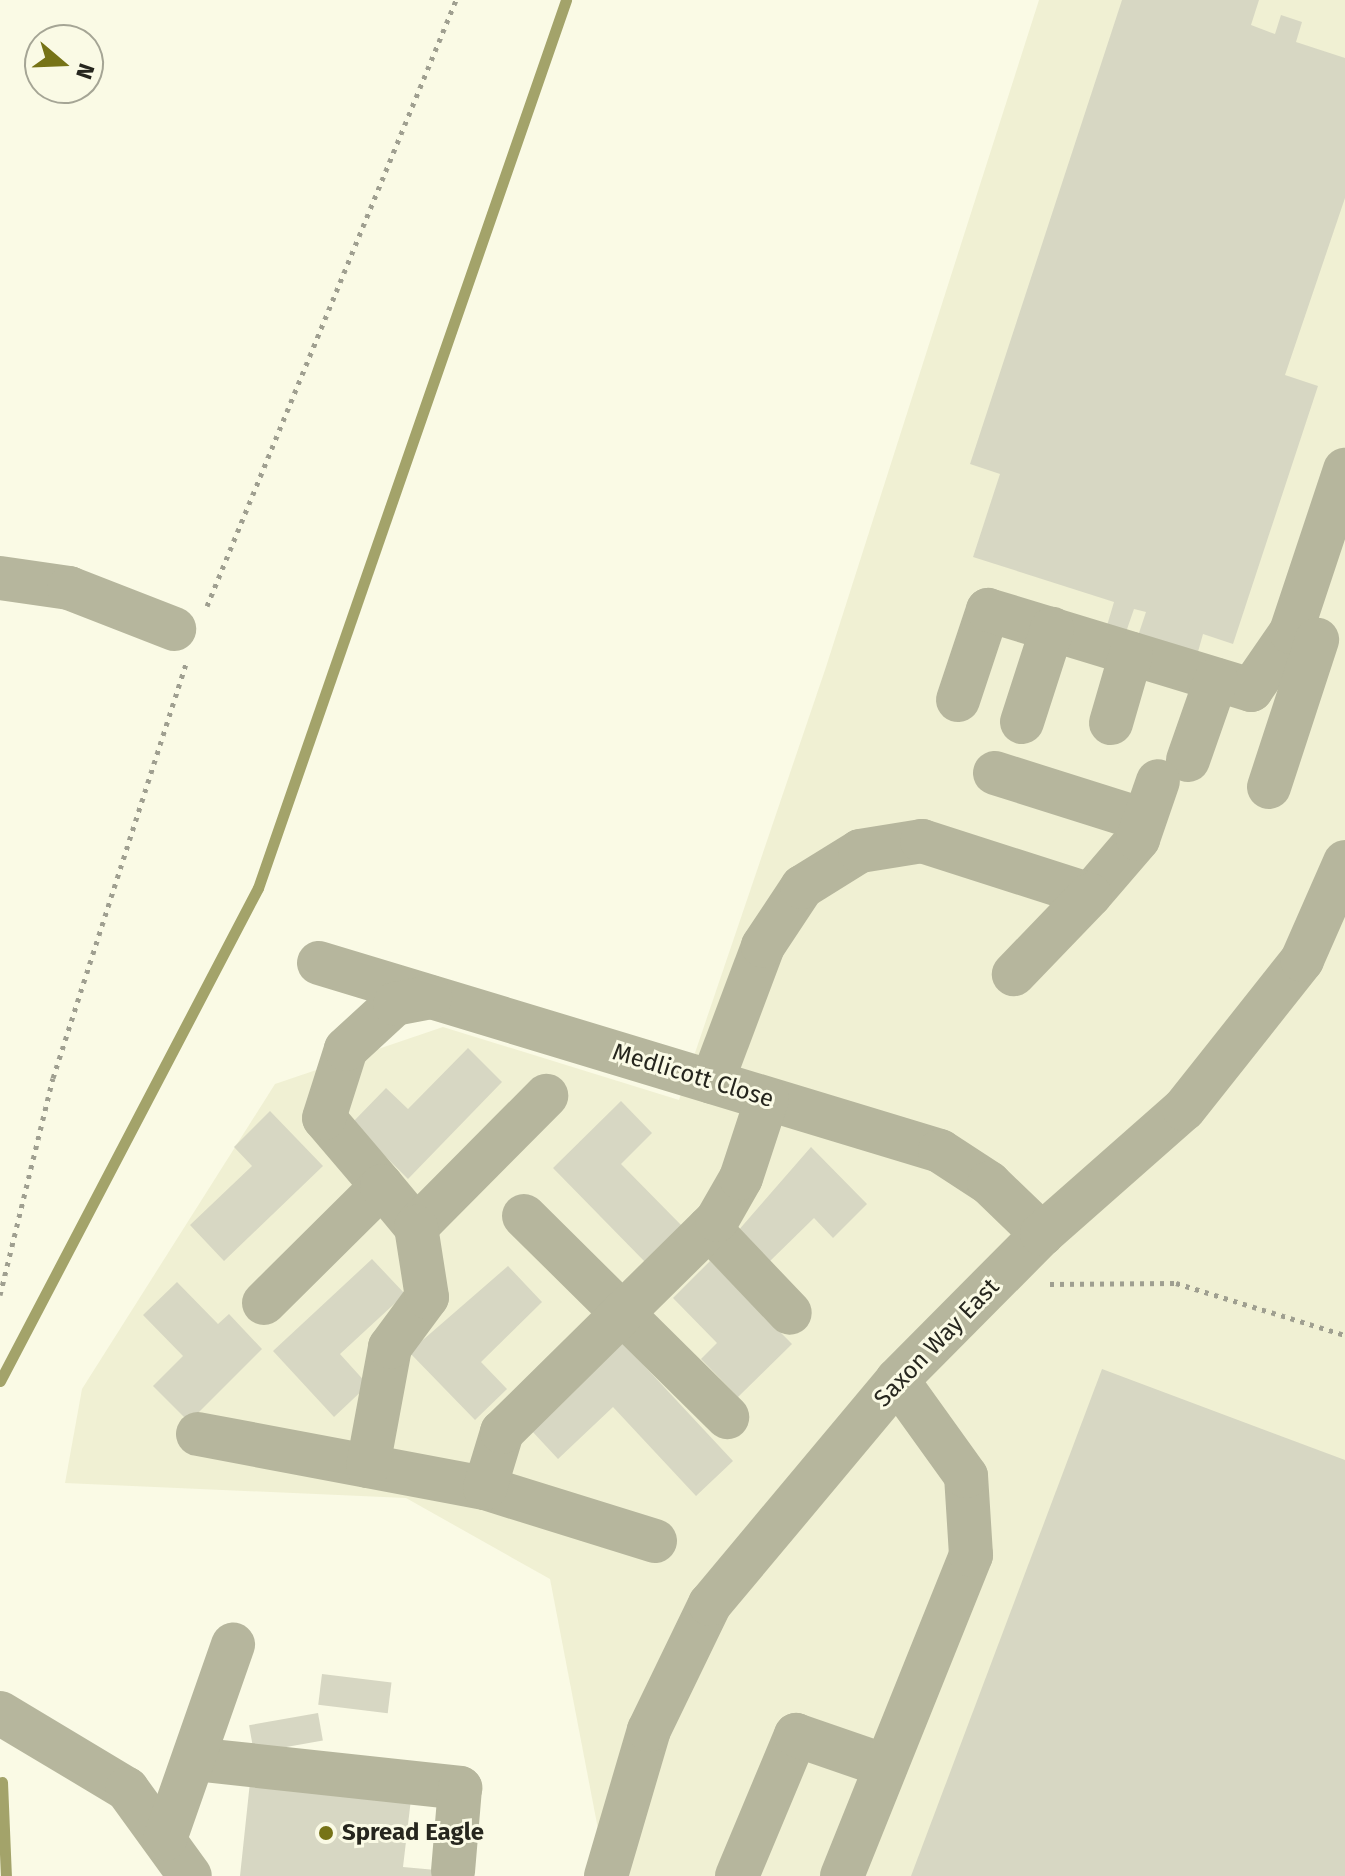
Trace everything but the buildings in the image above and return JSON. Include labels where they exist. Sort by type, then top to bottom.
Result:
[{"type":"street","points":[[1269,787],[1318,639],[1345,470]]},
{"type":"street","points":[[0,578],[69,588],[174,629]]},
{"type":"street","points":[[958,700],[988,610],[1251,690],[1318,639]]},
{"type":"street","points":[[1022,722],[1052,629]]},
{"type":"street","points":[[1111,723],[1131,654]]},
{"type":"street","points":[[1014,974],[1090,895],[1138,839],[1216,680]]},
{"type":"street","points":[[995,773],[1163,787]]},
{"type":"street","points":[[712,1082],[763,946],[802,887],[860,851],[922,841],[1090,895]]},
{"type":"street","name":"Saxon Way East","points":[[606,1876],[649,1730],[710,1604],[897,1380],[1042,1234],[1184,1109],[1302,960],[1345,862]]},
{"type":"street","name":"Medlicott Close","points":[[319,963],[940,1151],[989,1183],[1042,1234]]},
{"type":"street","points":[[368,1466],[390,1347],[427,1297],[416,1227],[324,1118],[346,1049],[395,1004],[430,997]]},
{"type":"street","points":[[416,1227],[546,1096]]},
{"type":"street","points":[[485,1488],[502,1432],[709,1228],[741,1178],[767,1099]]},
{"type":"street","points":[[264,1303],[382,1186]]},
{"type":"street","points":[[524,1216],[620,1315],[727,1417]]},
{"type":"street","points":[[709,1228],[790,1313]]},
{"type":"street","points":[[842,1876],[971,1555],[966,1476],[897,1380]]},
{"type":"street","points":[[198,1434],[485,1488],[655,1541]]},
{"type":"street","points":[[165,1839],[233,1645]]},
{"type":"street","points":[[0,1713],[127,1789],[190,1876]]},
{"type":"street","points":[[737,1876],[796,1735],[886,1766]]},
{"type":"street","points":[[194,1759],[460,1788],[453,1871]]},
{"type":"path","points":[[1011,1266],[1042,1284],[1176,1283],[1345,1335]]},
{"type":"shaded area","points":[[1039,0],[1345,0],[1345,1876],[607,1876],[550,1579],[406,1498],[65,1483],[82,1389],[275,1084],[443,1027],[679,1100],[826,667]]},
{"type":"waterway","points":[[0,1381],[258,888],[566,0]]},
{"type":"waterway","points":[[2,1782],[6,1876]]},
{"type":"place","name":"Spread Eagle","points":[[326,1833]]}]
